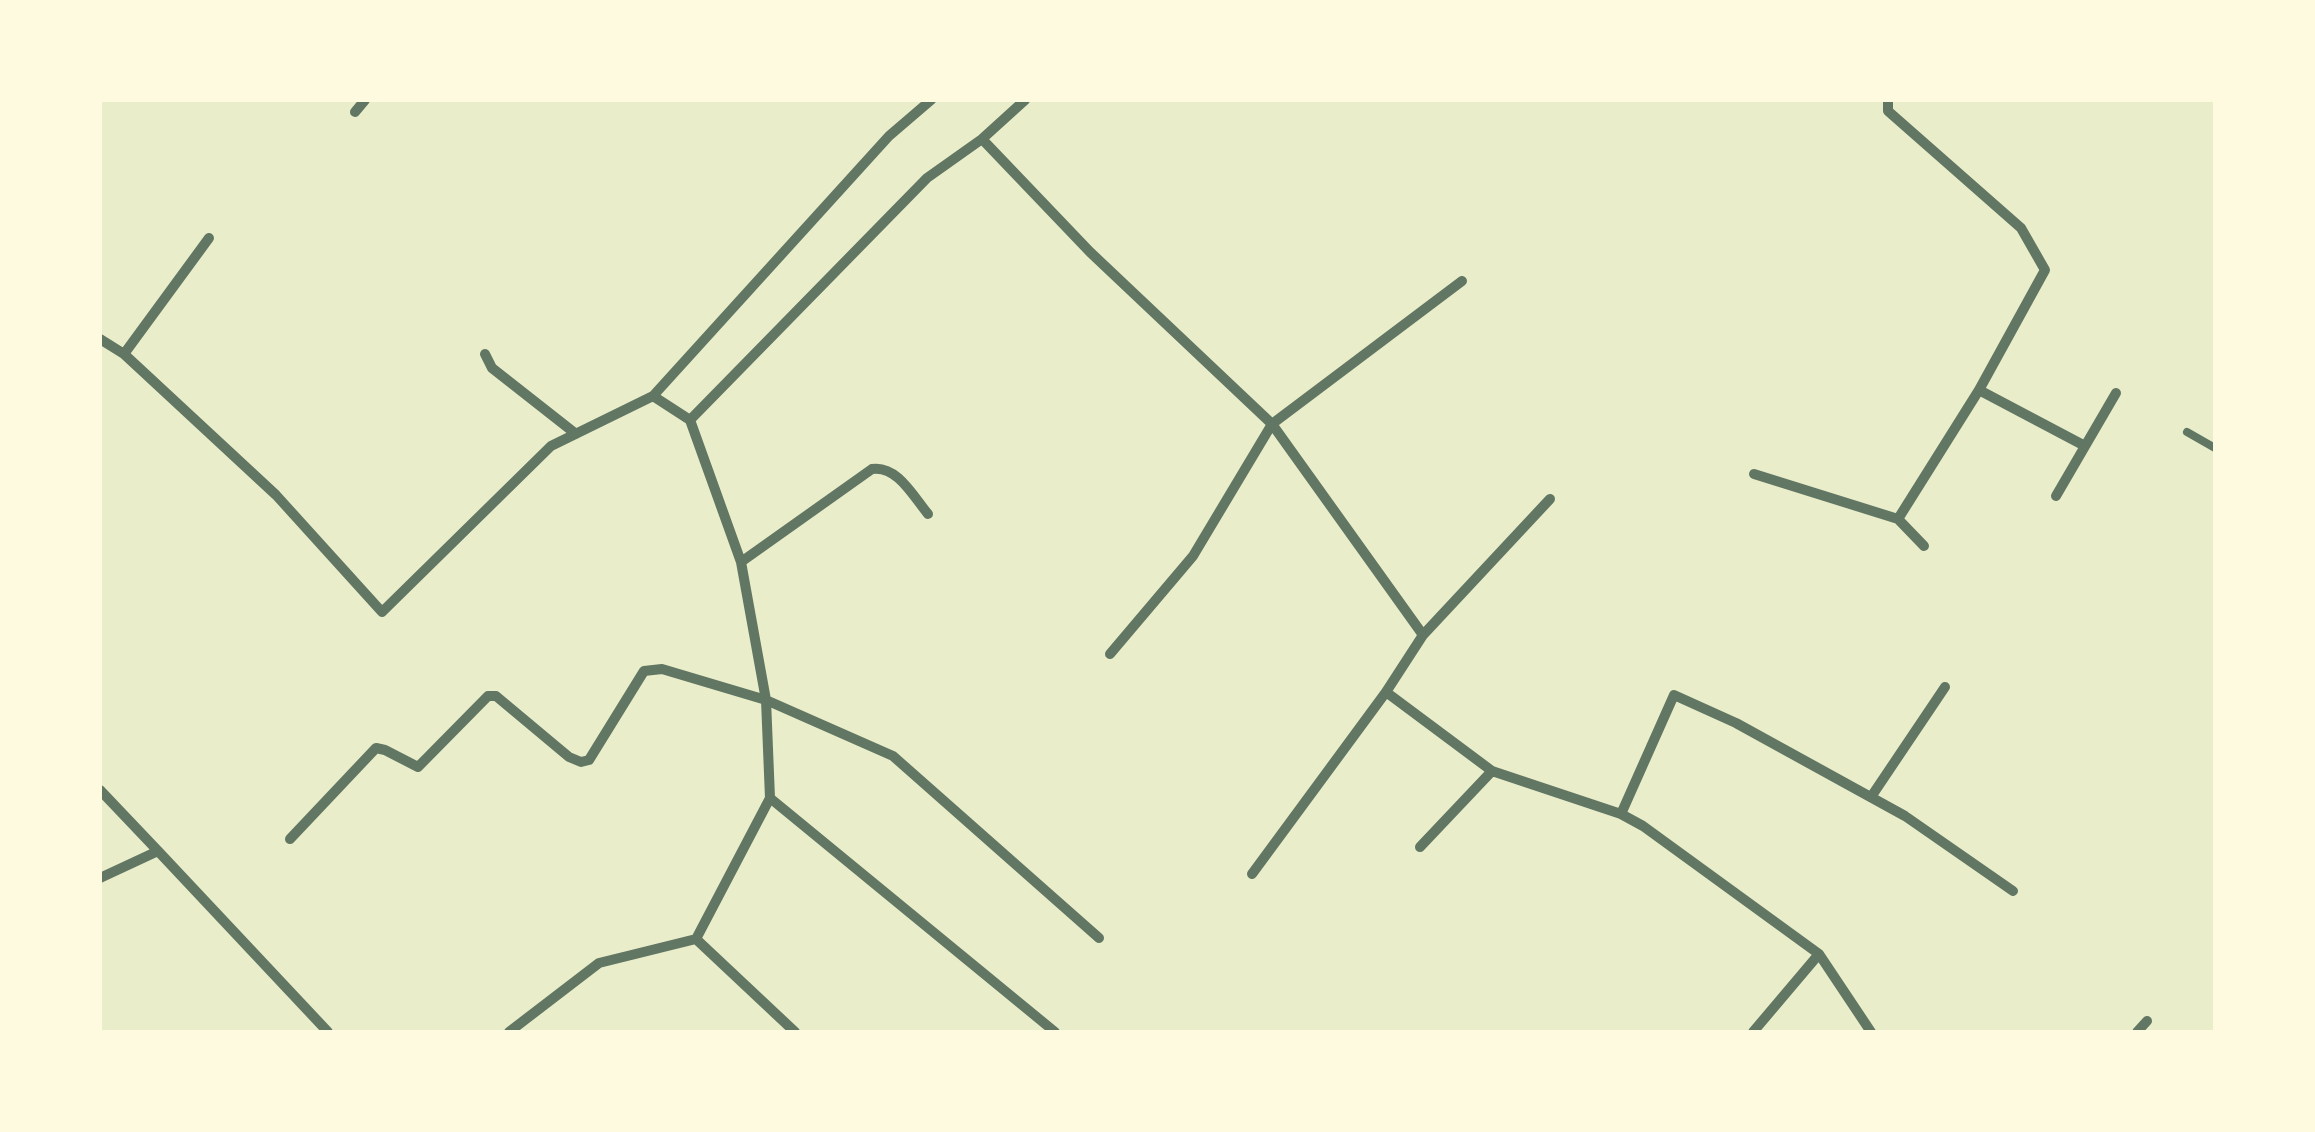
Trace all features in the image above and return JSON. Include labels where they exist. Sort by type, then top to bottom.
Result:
[{"type":"street","points":[[355,112],[365,100]]},
{"type":"street","points":[[100,339],[124,354],[276,495],[382,612],[551,446],[653,396],[889,136],[931,100]]},
{"type":"street","points":[[690,420],[928,178],[982,139],[1025,100]]},
{"type":"street","points":[[1888,100],[1888,111],[2020,228],[2045,270],[1978,390],[1898,520]]},
{"type":"street","points":[[982,139],[1090,252],[1272,424],[1423,635]]},
{"type":"street","points":[[124,354],[209,238]]},
{"type":"street","points":[[1110,654],[1193,556],[1272,424],[1462,281]]},
{"type":"street","points":[[485,354],[492,368],[576,434]]},
{"type":"street","points":[[1978,390],[2085,446]]},
{"type":"street","points":[[2056,496],[2116,394]]},
{"type":"street","points":[[509,1032],[599,962],[696,939],[770,798],[766,700],[741,562],[690,420],[653,396]]},
{"type":"street","points":[[741,562],[872,469],[882,467],[894,472],[928,514]]},
{"type":"street","points":[[1754,474],[1898,520],[1924,546]]},
{"type":"street","points":[[1252,874],[1386,692],[1423,635],[1550,499]]},
{"type":"street","points":[[290,839],[376,748],[418,768],[488,696],[496,696],[569,757],[581,762],[588,760],[644,671],[662,669],[766,700],[894,756],[1100,938]]},
{"type":"street","points":[[1871,797],[1945,687]]},
{"type":"street","points":[[1386,692],[1492,771],[1621,814],[1643,826],[1820,954],[1871,1032]]},
{"type":"street","points":[[1621,814],[1674,695],[1736,723],[1905,816],[2013,891]]},
{"type":"street","points":[[1420,847],[1492,771]]},
{"type":"street","points":[[100,790],[328,1032]]},
{"type":"street","points":[[770,798],[1055,1032]]},
{"type":"street","points":[[100,878],[158,851]]},
{"type":"street","points":[[696,939],[795,1032]]},
{"type":"street","points":[[1753,1032],[1820,954]]},
{"type":"street","points":[[2137,1032],[2147,1021]]},
{"type":"lane","points":[[2187,432],[2215,448]]}]
